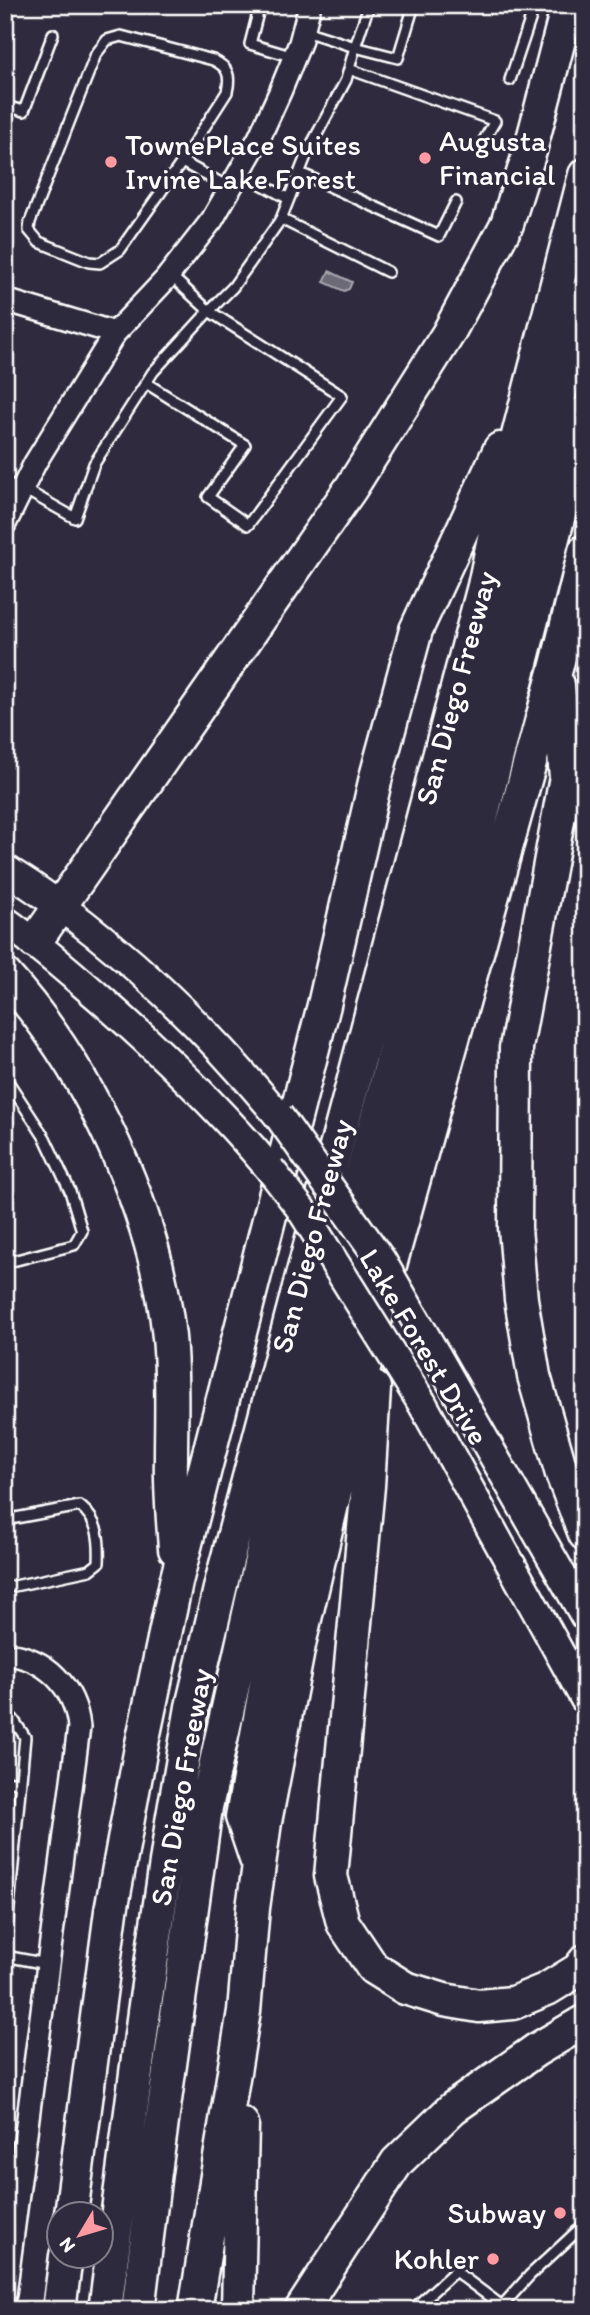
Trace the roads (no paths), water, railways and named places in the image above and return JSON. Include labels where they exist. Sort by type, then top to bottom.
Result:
[{"type":"highway","points":[[34,942],[351,488],[448,334],[507,224],[530,151],[568,5]]},
{"type":"highway","name":"San Diego Freeway","points":[[105,2310],[144,2011],[192,1707],[229,1549],[484,586],[504,490],[585,176]]},
{"type":"highway","points":[[138,2310],[206,1808],[263,1551],[470,757],[585,295]]},
{"type":"highway","points":[[73,2200],[111,1910],[176,1582],[324,1004],[376,776],[416,631],[533,376]]},
{"type":"highway","points":[[259,1867],[242,1816],[276,1630],[325,1427],[585,413]]},
{"type":"highway","points":[[195,2310],[244,2011],[265,1822],[300,1640],[380,1301],[557,665],[585,551]]},
{"type":"highway","points":[[557,665],[566,777],[516,1048],[515,1228],[521,1299],[534,1376],[562,1474],[585,1534]]},
{"type":"highway","points":[[5,975],[48,1031],[91,1098],[126,1175],[151,1250],[166,1315],[172,1382],[171,1461],[176,1582]]},
{"type":"highway","points":[[380,1301],[368,1486],[331,1876],[343,1923],[373,1968],[405,1988],[444,2000],[479,2006],[513,2003],[547,1989],[578,1970],[585,1961]]},
{"type":"highway","points":[[238,2310],[244,2011]]},
{"type":"highway","points":[[301,2310],[397,2162],[453,2108],[536,2050],[585,2021]]},
{"type":"highway","points":[[58,2310],[64,2270]]},
{"type":"main road","name":"Lake Forest Drive","points":[[5,869],[88,926],[160,987],[240,1069],[278,1115],[381,1259],[585,1616]]},
{"type":"main road","name":"Lake Forest Drive","points":[[5,921],[34,942],[134,1028],[189,1080],[230,1122],[301,1209],[422,1403],[585,1699]]},
{"type":"street","points":[[5,524],[14,485],[35,463],[115,333],[169,274],[212,220],[259,138],[303,31],[310,5]]},
{"type":"street","points":[[5,300],[115,333]]},
{"type":"street","points":[[5,1654],[37,1662],[56,1676],[66,1687],[74,1703],[79,1735],[49,1964],[11,2198],[5,2294]]},
{"type":"lane","points":[[260,5],[250,44],[293,57]]},
{"type":"lane","points":[[14,485],[75,519],[94,464],[146,383],[233,287],[281,219],[349,69],[369,5]]},
{"type":"lane","points":[[303,31],[398,58],[414,5]]},
{"type":"lane","points":[[510,80],[535,5]]},
{"type":"lane","points":[[5,106],[24,111],[52,34]]},
{"type":"lane","points":[[121,36],[213,60],[223,65],[228,72],[230,82],[227,92],[182,162],[120,250],[100,263],[89,262],[38,242],[29,230],[96,54],[107,40],[121,36]]},
{"type":"lane","points":[[349,69],[495,121],[484,140]]},
{"type":"lane","points":[[182,162],[289,199]]},
{"type":"lane","points":[[300,173],[439,236],[456,202]]},
{"type":"lane","points":[[281,219],[388,272]]},
{"type":"lane","points":[[146,383],[244,445],[208,497],[248,525],[342,396],[209,311],[169,274]]},
{"type":"lane","points":[[5,1077],[45,1138],[70,1191],[82,1231],[74,1245],[5,1263]]},
{"type":"lane","points":[[5,1520],[80,1506],[88,1512],[100,1538],[99,1563],[90,1570],[5,1588]]},
{"type":"lane","points":[[5,1718],[13,1719],[25,1737],[5,1950]]},
{"type":"lane","points":[[5,1782],[19,1783]]},
{"type":"lane","points":[[5,1956],[49,1964]]},
{"type":"lane","points":[[412,2310],[455,2271],[505,2308],[530,2275],[585,2224]]},
{"type":"place","name":"Augusta Financial","points":[[425,158]]},
{"type":"place","name":"TownePlace Suites Irvine Lake Forest","points":[[111,162]]},
{"type":"place","name":"Subway","points":[[560,2213]]},
{"type":"place","name":"Kohler","points":[[493,2259]]}]
